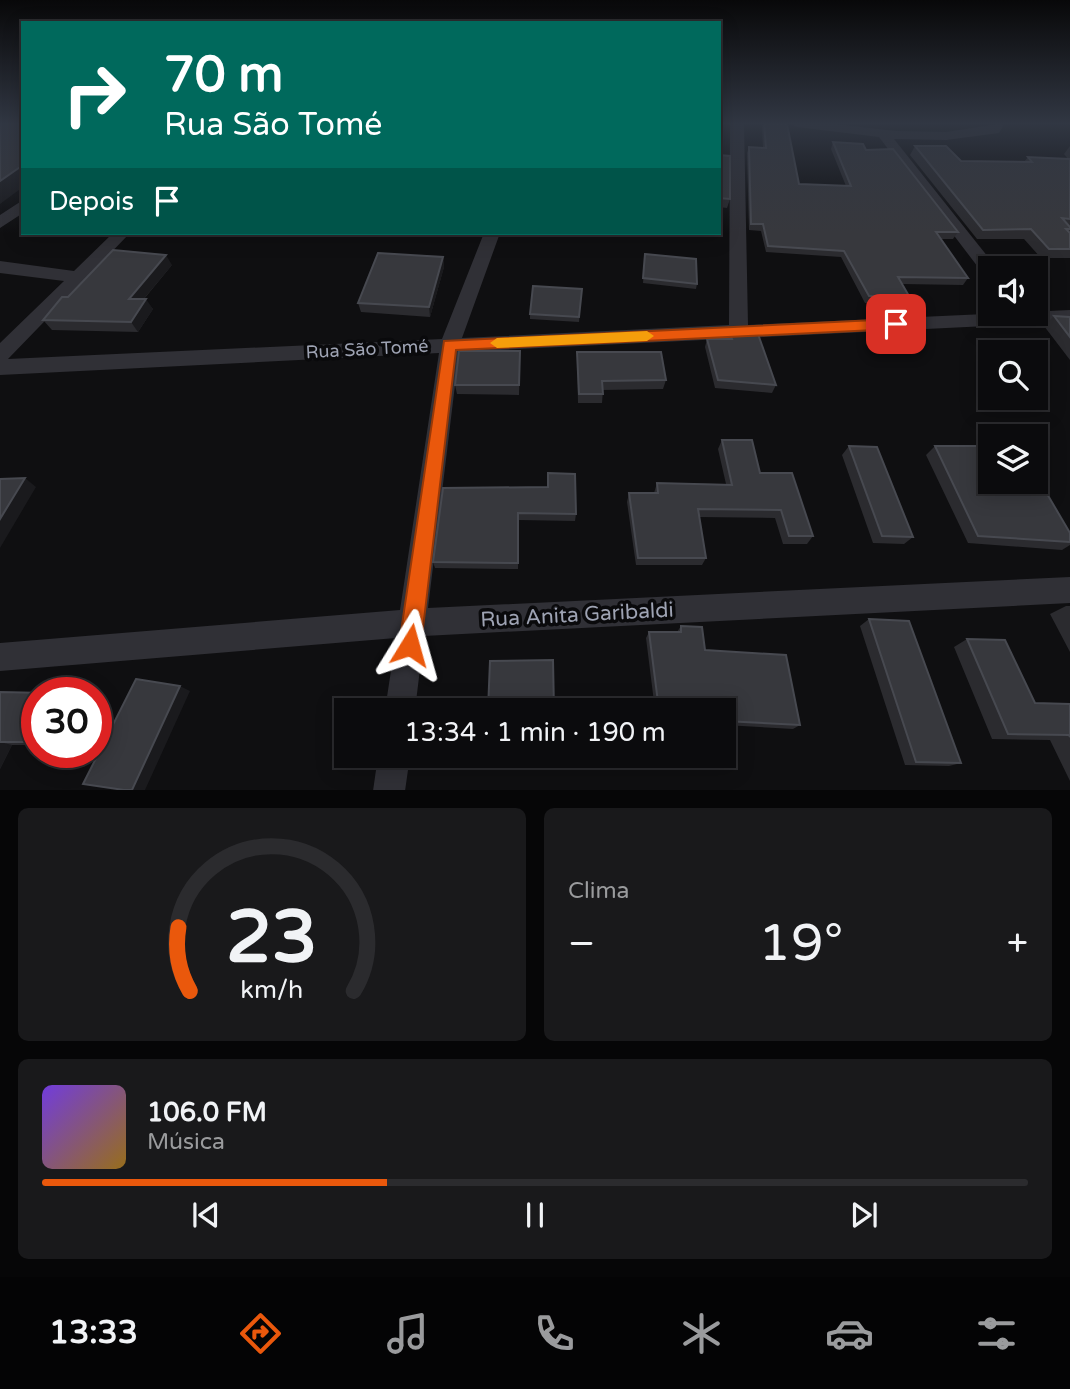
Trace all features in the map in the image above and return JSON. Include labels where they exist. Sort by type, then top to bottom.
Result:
[{"type":"street","points":[[737,160],[739,332]]},
{"type":"street","points":[[904,160],[978,256]]},
{"type":"street","points":[[0,222],[21,206]]},
{"type":"street","points":[[0,355],[120,235]]},
{"type":"street","points":[[402,698],[450,345],[466,295],[491,235]]},
{"type":"street","points":[[0,267],[76,277]]},
{"type":"street","name":"Rua São Tomé","points":[[1048,316],[1070,316]]},
{"type":"street","name":"Rua São Tomé","points":[[0,367],[739,332],[978,318]]},
{"type":"street","name":"Rua Anita Garibaldi","points":[[0,657],[413,623],[1070,590]]},
{"type":"street","points":[[389,790],[392,768]]},
{"type":"building","points":[[0,160],[21,160],[21,166],[0,181]]},
{"type":"building","points":[[721,160],[730,160],[730,199],[721,198]]},
{"type":"building","points":[[749,160],[794,160],[799,184],[851,186],[840,160],[902,160],[958,232],[936,232],[968,278],[898,277],[909,296],[869,296],[844,251],[768,246],[763,224],[751,224]]},
{"type":"building","points":[[926,160],[1032,162],[1030,160],[1070,160],[1070,219],[1062,218],[1070,227],[1066,229],[1070,233],[1070,249],[1049,249],[1031,229],[983,230]]},
{"type":"building","points":[[113,250],[166,255],[129,299],[146,299],[131,322],[43,320],[62,297],[68,297]]},
{"type":"building","points":[[378,253],[443,257],[429,307],[358,303]]},
{"type":"building","points":[[645,254],[696,259],[697,284],[643,278]]},
{"type":"building","points":[[533,286],[582,289],[579,317],[530,314]]},
{"type":"building","points":[[1054,316],[1070,317],[1070,337]]},
{"type":"building","points":[[730,334],[758,334],[776,385],[718,380],[707,339],[732,339]]},
{"type":"building","points":[[459,351],[520,351],[519,385],[455,385]]},
{"type":"building","points":[[577,352],[661,352],[666,380],[602,381],[603,394],[579,394]]},
{"type":"building","points":[[722,440],[752,440],[760,473],[792,473],[813,536],[789,536],[781,510],[698,509],[706,558],[638,558],[629,493],[658,493],[657,483],[732,485]]},
{"type":"building","points":[[849,446],[877,447],[913,537],[882,536]]},
{"type":"building","points":[[935,446],[978,446],[978,494],[1047,494],[1070,533],[1070,542],[978,536]]},
{"type":"building","points":[[548,473],[575,474],[576,514],[518,513],[518,563],[433,562],[443,488],[548,487]]},
{"type":"building","points":[[25,478],[0,519],[0,479]]},
{"type":"building","points":[[869,619],[909,621],[961,763],[916,762]]},
{"type":"building","points":[[681,626],[702,627],[705,650],[786,655],[800,725],[736,722],[736,698],[657,698],[649,632],[681,632]]},
{"type":"building","points":[[967,639],[1005,640],[1035,703],[1070,704],[1070,737],[1008,734]]},
{"type":"building","points":[[553,660],[554,698],[488,698],[490,661]]},
{"type":"building","points":[[136,679],[180,686],[132,790],[83,784],[91,768],[112,768],[112,727]]},
{"type":"building","points":[[0,692],[21,692],[21,742],[0,742]]},
{"type":"slow traffic","points":[[497,343],[647,336]]},
{"type":"route","points":[[410,645],[450,345],[896,324]]}]
